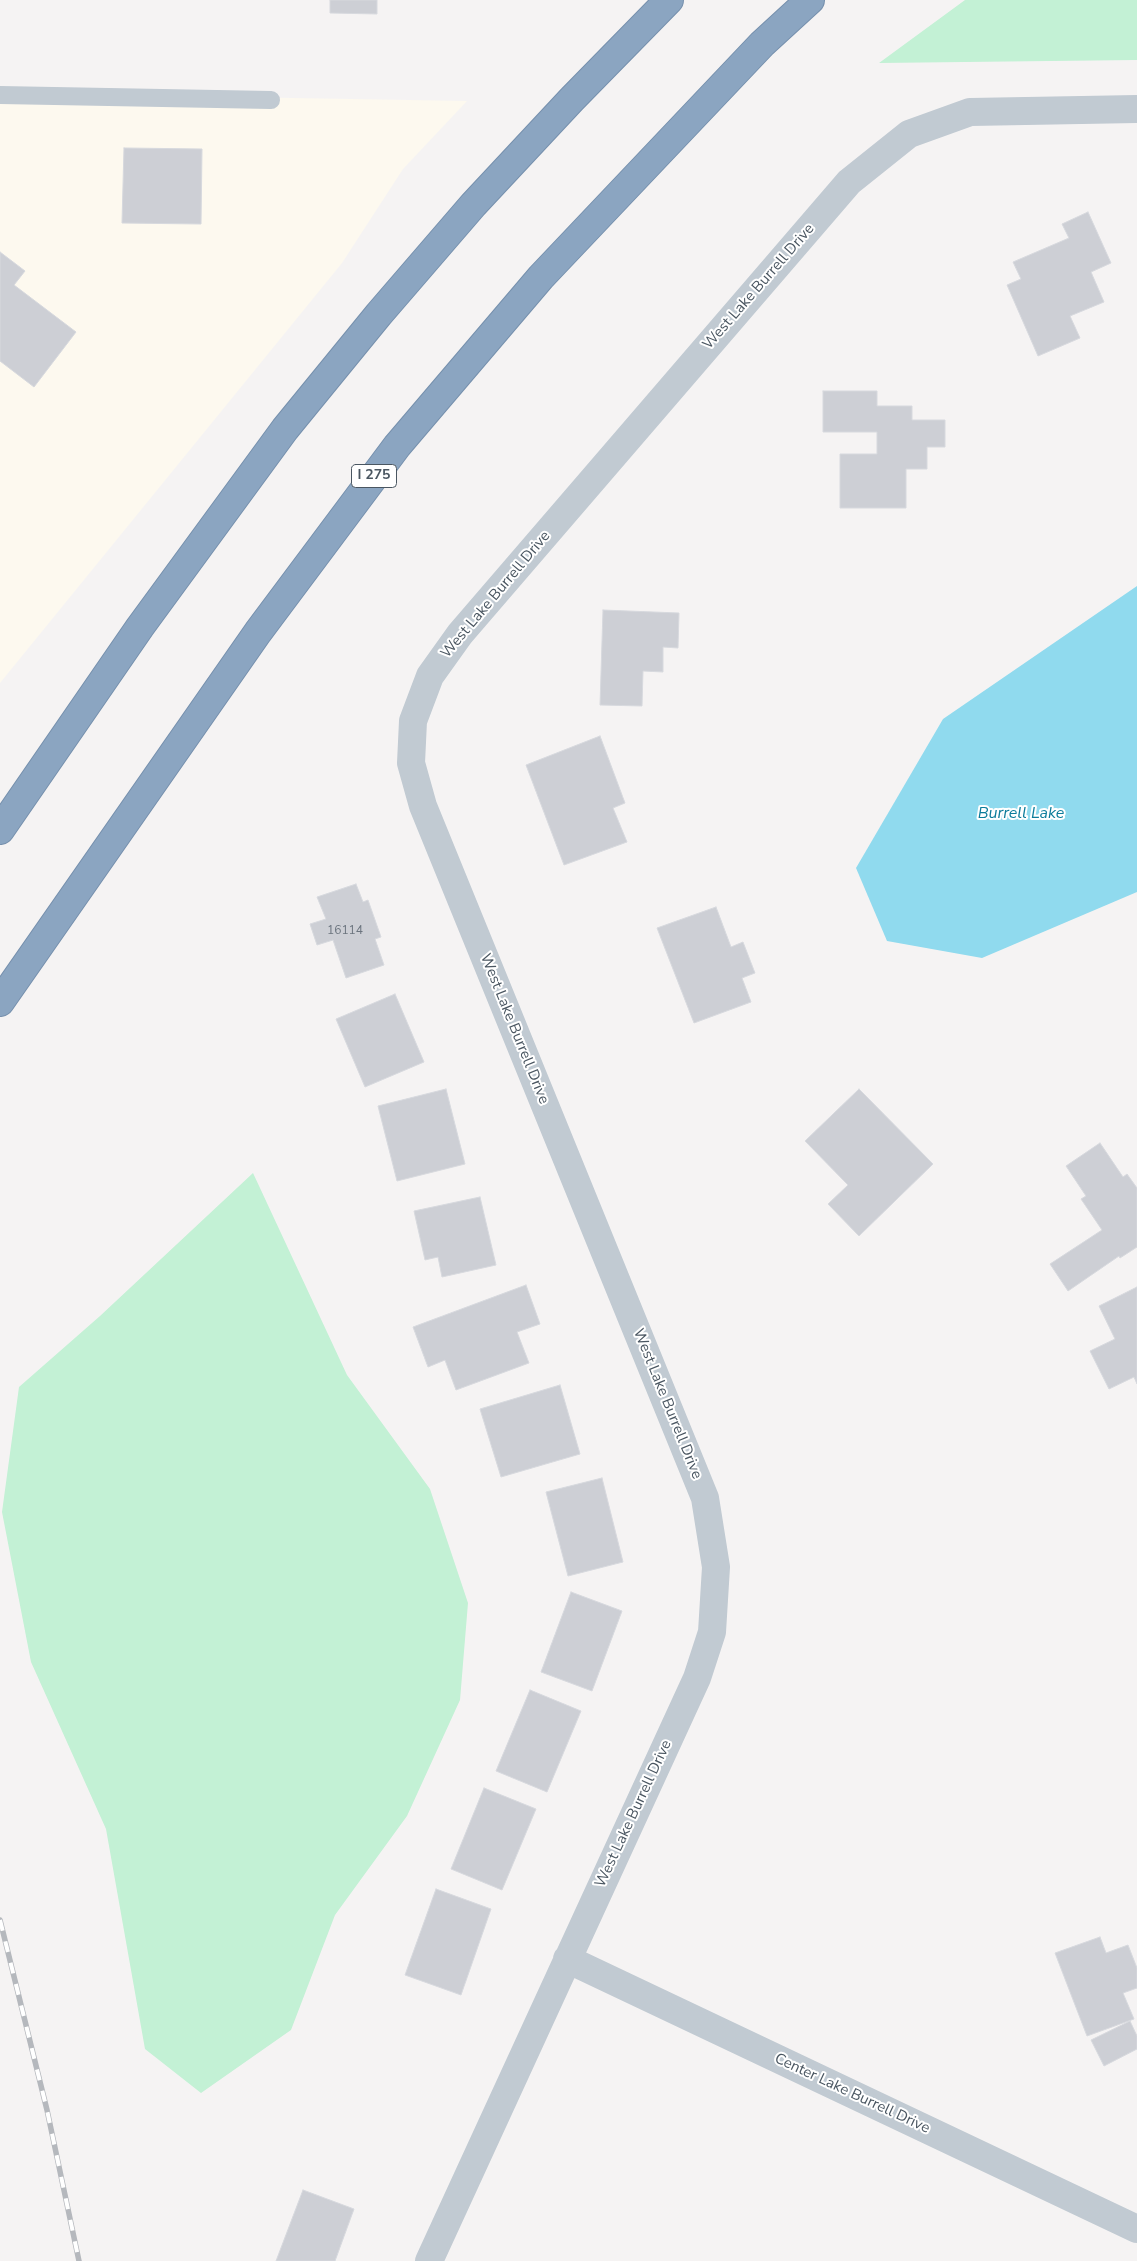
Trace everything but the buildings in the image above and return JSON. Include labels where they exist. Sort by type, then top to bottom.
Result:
[{"type":"highway","points":[[0,830],[140,627],[291,422],[379,314],[473,205],[572,99],[669,0]]},
{"type":"highway","name":"I 275","points":[[0,1002],[258,632],[397,446],[562,255],[762,44],[810,0]]},
{"type":"street","name":"West Lake Burrell Drive","points":[[429,2261],[697,1678],[712,1632],[716,1567],[705,1498],[424,806],[411,763],[413,720],[430,676],[460,634],[849,182],[909,134],[970,112],[1137,109]]},
{"type":"street","name":"Center Lake Burrell Drive","points":[[567,1959],[1137,2229]]},
{"type":"lane","points":[[0,95],[271,100]]},
{"type":"shaded area","points":[[0,93],[467,101],[403,169],[342,263],[0,683]]},
{"type":"green space","points":[[965,0],[1137,0],[1137,60],[879,63]]},
{"type":"green space","points":[[253,1173],[347,1375],[430,1489],[468,1603],[460,1700],[407,1816],[335,1915],[291,2030],[201,2093],[145,2049],[106,1829],[31,1662],[2,1512],[19,1387],[100,1316]]},
{"type":"water","name":"Burrell Lake","points":[[1137,586],[1137,892],[982,958],[887,941],[856,868],[943,719]]},
{"type":"railway","points":[[0,1920],[47,2110],[79,2261]]}]
